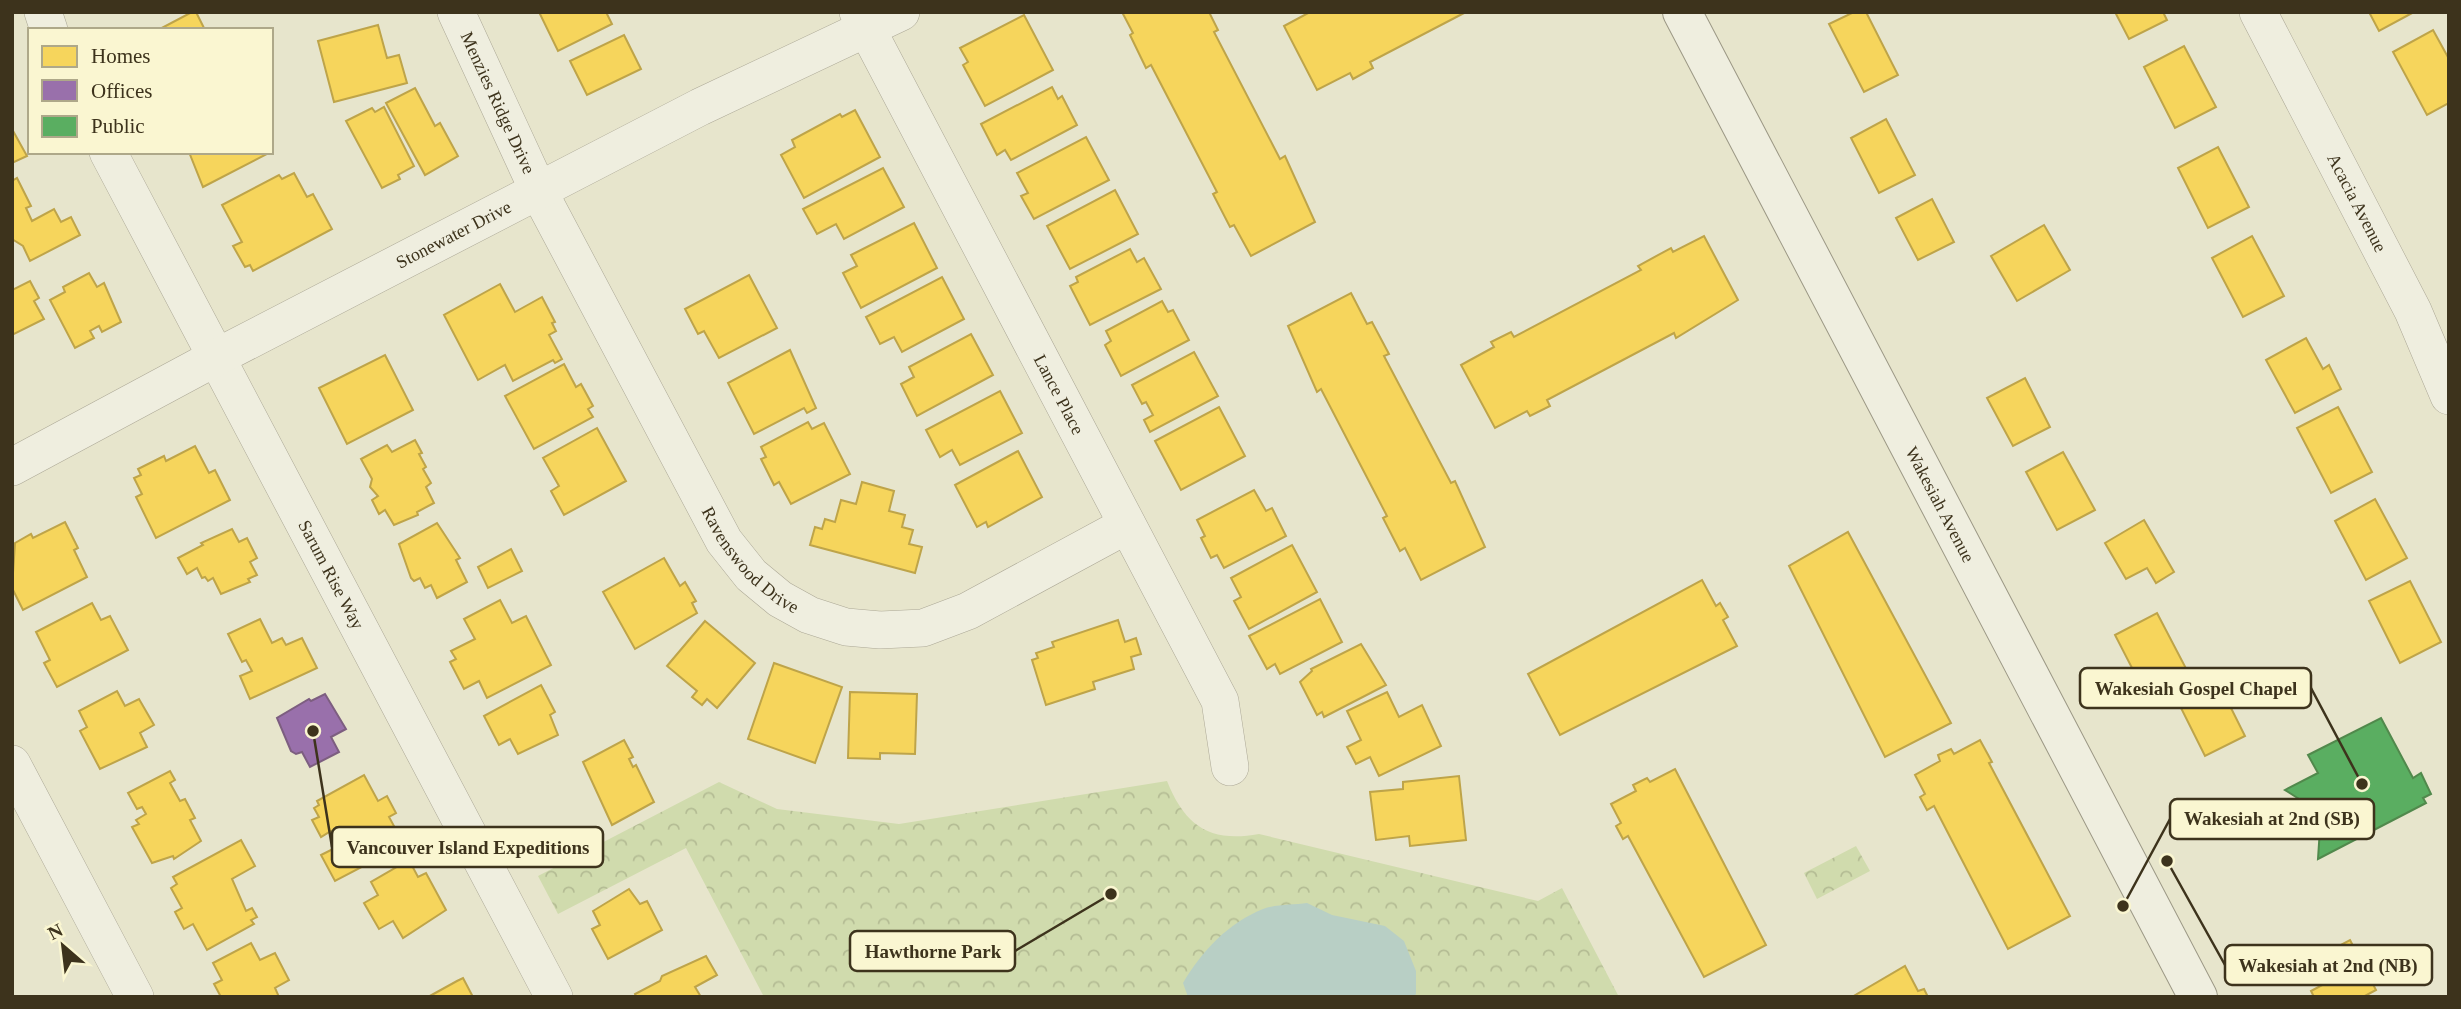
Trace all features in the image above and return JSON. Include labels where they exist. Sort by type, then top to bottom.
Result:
[{"type":"main road","name":"Wakesiah Avenue","points":[[1682,12],[2198,997]]},
{"type":"street","name":"Menzies Ridge Drive","points":[[456,12],[539,192]]},
{"type":"street","name":"Stonewater Drive","points":[[12,467],[215,358],[539,192],[863,21],[901,12]]},
{"type":"street","name":"Acacia Avenue","points":[[2258,12],[2413,311],[2449,396]]},
{"type":"street","name":"Lance Place","points":[[863,21],[1220,701],[1230,767]]},
{"type":"street","name":"Sarum Rise Way","points":[[109,154],[554,997]]},
{"type":"street","name":"Ravenswood Drive","points":[[539,192],[724,541],[751,575],[780,599],[809,615],[846,627],[923,628],[968,611],[1127,525]]},
{"type":"street","points":[[12,764],[135,997]]},
{"type":"green space","points":[[1167,781],[1182,810],[1201,828],[1213,833],[1226,836],[1259,834],[1538,901],[1562,888],[1619,997],[764,997],[686,848],[558,914],[538,876],[719,782],[777,809],[899,824]]},
{"type":"green space","points":[[1856,846],[1870,871],[1817,899],[1804,873]]},
{"type":"shaded area","points":[[1307,903],[1332,915],[1385,926],[1404,941],[1416,971],[1416,994],[1413,997],[1188,997],[1183,983],[1207,949],[1227,930],[1263,909]]},
{"type":"building: Homes","points":[[196,12],[204,28],[162,28]]},
{"type":"building: Homes","points":[[539,12],[606,12],[612,24],[558,51]]},
{"type":"building: Homes","points":[[1122,12],[1209,12],[1218,30],[1214,32],[1280,159],[1285,156],[1315,222],[1251,256],[1234,225],[1230,227],[1213,194],[1217,192],[1151,65],[1146,68]]},
{"type":"building: Homes","points":[[1310,12],[1466,12],[1370,62],[1373,68],[1353,79],[1350,73],[1317,90],[1284,26]]},
{"type":"building: Homes","points":[[1854,12],[1866,12],[1898,75],[1864,92],[1829,24]]},
{"type":"building: Homes","points":[[2115,12],[2163,12],[2167,20],[2129,39]]},
{"type":"building: Homes","points":[[2369,12],[2414,12],[2379,31]]},
{"type":"building: Homes","points":[[1024,15],[1053,70],[985,106],[963,65],[968,62],[960,48]]},
{"type":"building: Homes","points":[[378,25],[387,58],[399,55],[407,83],[334,102],[318,41]]},
{"type":"building: Homes","points":[[2433,30],[2449,59],[2449,103],[2427,115],[2393,52]]},
{"type":"building: Homes","points":[[624,35],[641,69],[587,95],[570,61]]},
{"type":"building: Homes","points":[[2184,46],[2216,107],[2175,128],[2144,67]]},
{"type":"building: Homes","points":[[1052,87],[1058,99],[1062,96],[1077,125],[1011,160],[1005,150],[997,155],[981,124]]},
{"type":"building: Homes","points":[[415,88],[435,126],[440,123],[458,156],[425,175],[386,103]]},
{"type":"building: Homes","points":[[384,107],[414,166],[398,175],[400,179],[382,188],[346,121],[372,108],[375,112]]},
{"type":"building: Homes","points":[[855,110],[880,157],[804,198],[781,155],[795,147],[792,140],[840,114],[842,117]]},
{"type":"building: Homes","points":[[1886,119],[1915,175],[1879,193],[1851,138]]},
{"type":"building: Homes","points":[[12,129],[27,156],[12,163]]},
{"type":"building: Homes","points":[[1086,137],[1109,180],[1034,219],[1021,196],[1028,193],[1017,173]]},
{"type":"building: Homes","points":[[2218,147],[2249,207],[2208,228],[2178,168]]},
{"type":"building: Homes","points":[[190,154],[267,154],[203,187]]},
{"type":"building: Homes","points":[[883,168],[904,207],[844,239],[836,224],[817,234],[803,209]]},
{"type":"building: Homes","points":[[294,173],[307,197],[313,194],[332,229],[253,271],[250,265],[245,267],[233,246],[242,242],[222,205],[279,175],[282,179]]},
{"type":"building: Homes","points":[[17,178],[31,206],[26,208],[32,221],[54,209],[61,222],[71,217],[80,235],[30,261],[23,246],[12,239],[12,181]]},
{"type":"building: Homes","points":[[1115,190],[1138,234],[1070,269],[1047,226]]},
{"type":"building: Homes","points":[[1932,199],[1954,242],[1918,260],[1896,218]]},
{"type":"building: Homes","points":[[914,223],[937,268],[861,308],[843,273],[857,266],[851,255]]},
{"type":"building: Homes","points":[[2044,225],[2070,270],[2017,301],[1991,256]]},
{"type":"building: Homes","points":[[1704,236],[1738,300],[1676,338],[1674,333],[1547,400],[1550,406],[1530,416],[1527,411],[1495,428],[1461,365],[1494,347],[1491,342],[1511,332],[1514,337],[1641,270],[1638,266],[1671,248],[1673,252]]},
{"type":"building: Homes","points":[[2252,236],[2284,296],[2243,317],[2212,258]]},
{"type":"building: Homes","points":[[1130,249],[1137,262],[1144,258],[1161,289],[1090,325],[1070,286],[1078,282],[1076,277]]},
{"type":"building: Homes","points":[[89,273],[97,287],[104,283],[121,322],[102,332],[99,326],[90,331],[94,338],[75,348],[50,300],[65,292],[63,287]]},
{"type":"building: Homes","points":[[749,275],[777,328],[719,358],[704,331],[698,334],[685,309]]},
{"type":"building: Homes","points":[[942,277],[964,319],[902,352],[894,337],[880,344],[866,317]]},
{"type":"building: Homes","points":[[30,281],[39,298],[34,301],[44,319],[12,335],[12,290]]},
{"type":"building: Homes","points":[[500,284],[515,312],[542,297],[555,322],[552,323],[556,331],[549,335],[562,359],[555,363],[553,360],[513,381],[505,365],[478,380],[444,315]]},
{"type":"building: Homes","points":[[1351,293],[1367,324],[1372,322],[1389,354],[1384,356],[1451,483],[1455,481],[1485,547],[1421,580],[1405,548],[1400,551],[1383,518],[1387,516],[1321,389],[1317,392],[1288,326]]},
{"type":"building: Homes","points":[[1162,301],[1168,312],[1173,310],[1189,340],[1121,376],[1105,345],[1111,341],[1106,331]]},
{"type":"building: Homes","points":[[971,334],[993,375],[917,416],[901,384],[914,377],[909,367]]},
{"type":"building: Homes","points":[[2306,338],[2323,369],[2329,365],[2341,389],[2295,413],[2266,360]]},
{"type":"building: Homes","points":[[790,350],[816,408],[807,413],[804,408],[754,434],[728,383]]},
{"type":"building: Homes","points":[[1194,352],[1218,396],[1150,432],[1144,420],[1153,415],[1146,402],[1142,404],[1132,385]]},
{"type":"building: Homes","points":[[385,355],[413,410],[347,444],[319,388]]},
{"type":"building: Homes","points":[[564,364],[576,387],[581,384],[593,406],[588,409],[593,417],[534,449],[505,396]]},
{"type":"building: Homes","points":[[2025,378],[2050,427],[2013,446],[1987,398]]},
{"type":"building: Homes","points":[[1000,391],[1022,433],[960,465],[952,450],[940,457],[926,430]]},
{"type":"building: Homes","points":[[1219,407],[1245,456],[1181,490],[1155,441]]},
{"type":"building: Homes","points":[[2338,407],[2372,472],[2331,493],[2297,428]]},
{"type":"building: Homes","points":[[808,422],[812,429],[824,423],[850,474],[791,504],[779,482],[774,485],[761,459],[766,457],[761,447]]},
{"type":"building: Homes","points":[[597,428],[626,481],[564,515],[551,491],[559,486],[543,458]]},
{"type":"building: Homes","points":[[415,440],[426,467],[423,469],[431,483],[426,487],[434,503],[417,512],[418,515],[394,525],[385,510],[379,514],[372,500],[378,496],[370,487],[372,479],[361,459],[387,445],[392,452]]},
{"type":"building: Homes","points":[[195,446],[209,473],[215,470],[230,500],[156,538],[136,497],[142,494],[134,478],[141,475],[138,469],[164,456],[166,461]]},
{"type":"building: Homes","points":[[1018,451],[1042,497],[988,527],[986,522],[977,527],[955,485]]},
{"type":"building: Homes","points":[[2063,452],[2095,510],[2057,530],[2026,472]]},
{"type":"building: Homes","points":[[862,482],[894,491],[889,511],[905,515],[902,527],[913,530],[909,544],[922,547],[915,573],[810,545],[815,527],[822,529],[825,519],[835,522],[841,500],[856,504]]},
{"type":"building: Homes","points":[[1254,490],[1266,511],[1272,508],[1286,536],[1224,568],[1217,555],[1211,558],[1201,538],[1205,536],[1197,520]]},
{"type":"building: Homes","points":[[2375,499],[2407,558],[2366,580],[2335,521]]},
{"type":"building: Homes","points":[[2144,520],[2174,572],[2156,583],[2147,568],[2126,579],[2105,543]]},
{"type":"building: Homes","points":[[65,522],[78,548],[74,550],[87,577],[23,610],[12,588],[15,543],[31,534],[33,538]]},
{"type":"building: Homes","points":[[437,523],[460,558],[456,560],[467,582],[437,598],[431,585],[425,588],[420,578],[414,581],[411,578],[399,544]]},
{"type":"building: Homes","points":[[232,529],[239,542],[247,538],[257,558],[250,562],[257,575],[248,579],[250,582],[221,594],[213,578],[208,581],[205,577],[202,578],[197,568],[187,574],[178,558],[203,545],[201,543]]},
{"type":"building: Homes","points":[[1848,532],[1951,723],[1885,757],[1789,566]]},
{"type":"building: Homes","points":[[1292,545],[1317,592],[1249,629],[1234,601],[1241,597],[1231,578]]},
{"type":"building: Homes","points":[[511,549],[522,571],[488,588],[478,567]]},
{"type":"building: Homes","points":[[664,558],[680,586],[685,582],[696,601],[692,603],[697,613],[635,649],[603,592]]},
{"type":"building: Homes","points":[[1702,580],[1716,606],[1720,603],[1728,617],[1723,620],[1737,646],[1560,735],[1528,674]]},
{"type":"building: Homes","points":[[2410,581],[2441,642],[2400,663],[2369,601]]},
{"type":"building: Homes","points":[[1320,599],[1342,642],[1280,674],[1275,664],[1267,669],[1249,636]]},
{"type":"building: Homes","points":[[500,600],[512,623],[526,616],[551,665],[487,698],[479,681],[464,689],[450,662],[456,659],[451,651],[475,639],[464,619]]},
{"type":"building: Homes","points":[[92,603],[101,620],[110,616],[128,650],[57,687],[44,663],[50,660],[36,632]]},
{"type":"building: Homes","points":[[2157,613],[2191,678],[2149,701],[2115,635]]},
{"type":"building: Homes","points":[[260,619],[272,643],[282,638],[286,645],[302,638],[317,668],[250,699],[240,676],[252,671],[246,660],[242,662],[228,634]]},
{"type":"building: Homes","points":[[1118,620],[1125,642],[1136,638],[1141,654],[1131,657],[1134,669],[1093,682],[1095,689],[1046,705],[1032,660],[1038,658],[1036,653],[1054,647],[1052,642]]},
{"type":"building: Homes","points":[[705,621],[755,663],[717,708],[707,699],[702,705],[692,697],[697,691],[667,666]]},
{"type":"building: Homes","points":[[1361,644],[1386,685],[1324,717],[1322,712],[1317,715],[1300,682],[1311,669]]},
{"type":"building: Homes","points":[[774,663],[842,687],[815,763],[748,739]]},
{"type":"building: Homes","points":[[2217,680],[2245,736],[2205,756],[2177,700]]},
{"type":"building: Homes","points":[[541,685],[555,712],[550,715],[558,735],[518,754],[510,739],[499,745],[484,716]]},
{"type":"building: Homes","points":[[117,691],[125,706],[139,699],[154,725],[140,733],[147,747],[100,769],[80,731],[87,727],[79,711]]},
{"type":"building: Homes","points":[[850,692],[917,694],[915,754],[880,753],[880,759],[848,758]]},
{"type":"building: Homes","points":[[1387,692],[1399,717],[1422,705],[1441,746],[1379,776],[1370,757],[1356,764],[1347,747],[1361,740],[1347,711]]},
{"type":"building: Homes","points":[[624,740],[633,757],[629,759],[633,767],[636,765],[654,802],[612,825],[583,762]]},
{"type":"building: Homes","points":[[1980,740],[1992,762],[1989,763],[2070,916],[2008,949],[1934,806],[1927,810],[1920,797],[1925,794],[1915,775],[1940,761],[1938,755],[1951,749],[1954,754]]},
{"type":"building: Homes","points":[[1675,769],[1766,945],[1704,977],[1628,836],[1623,839],[1616,826],[1621,823],[1611,804],[1636,791],[1633,785],[1647,778],[1650,782]]},
{"type":"building: Homes","points":[[170,771],[175,780],[170,783],[180,801],[185,799],[195,818],[190,820],[201,841],[174,859],[173,856],[152,863],[132,827],[139,824],[136,820],[146,814],[142,807],[137,809],[128,793]]},
{"type":"building: Homes","points":[[364,775],[378,801],[387,796],[396,813],[389,817],[400,837],[394,840],[398,848],[335,881],[321,855],[339,846],[331,831],[321,837],[312,820],[319,817],[314,808],[319,805],[317,801]]},
{"type":"building: Homes","points":[[1459,776],[1466,840],[1410,846],[1409,836],[1376,840],[1370,792],[1403,789],[1403,782]]},
{"type":"building: Homes","points":[[241,840],[255,866],[232,879],[246,911],[252,908],[257,917],[251,920],[254,924],[207,950],[193,924],[184,929],[175,912],[182,908],[171,888],[177,884],[173,877]]},
{"type":"building: Homes","points":[[409,860],[418,877],[426,873],[446,910],[403,938],[393,921],[379,929],[364,903],[378,895],[371,882]]},
{"type":"building: Homes","points":[[629,889],[640,904],[647,901],[662,930],[608,959],[592,929],[600,925],[593,911]]},
{"type":"building: Homes","points":[[2350,940],[2376,990],[2363,997],[2314,997],[2311,991],[2326,983],[2314,959]]},
{"type":"building: Homes","points":[[251,943],[260,960],[275,953],[289,980],[275,988],[279,997],[221,997],[214,984],[222,980],[213,963]]},
{"type":"building: Homes","points":[[706,956],[717,975],[695,987],[701,997],[636,997],[635,994],[660,981],[662,976]]},
{"type":"building: Homes","points":[[1905,966],[1918,991],[1924,989],[1928,997],[1852,997]]},
{"type":"building: Homes","points":[[463,978],[473,997],[428,997],[457,981]]},
{"type":"building: Offices","points":[[325,694],[346,729],[331,737],[339,752],[310,767],[302,752],[296,754],[291,751],[277,718],[309,699],[311,701]]},
{"type":"building: Public","points":[[2381,718],[2413,778],[2421,773],[2431,794],[2423,798],[2426,803],[2318,859],[2321,813],[2285,790],[2318,773],[2308,755]]},
{"type":"place","name":"Vancouver Island Expeditions","points":[[313,731]]},
{"type":"place","name":"Wakesiah Gospel Chapel","points":[[2362,784]]},
{"type":"place","name":"Wakesiah at 2nd (NB)","points":[[2167,861]]},
{"type":"place","name":"Hawthorne Park","points":[[1111,894]]},
{"type":"place","name":"Wakesiah at 2nd (SB)","points":[[2123,906]]}]
